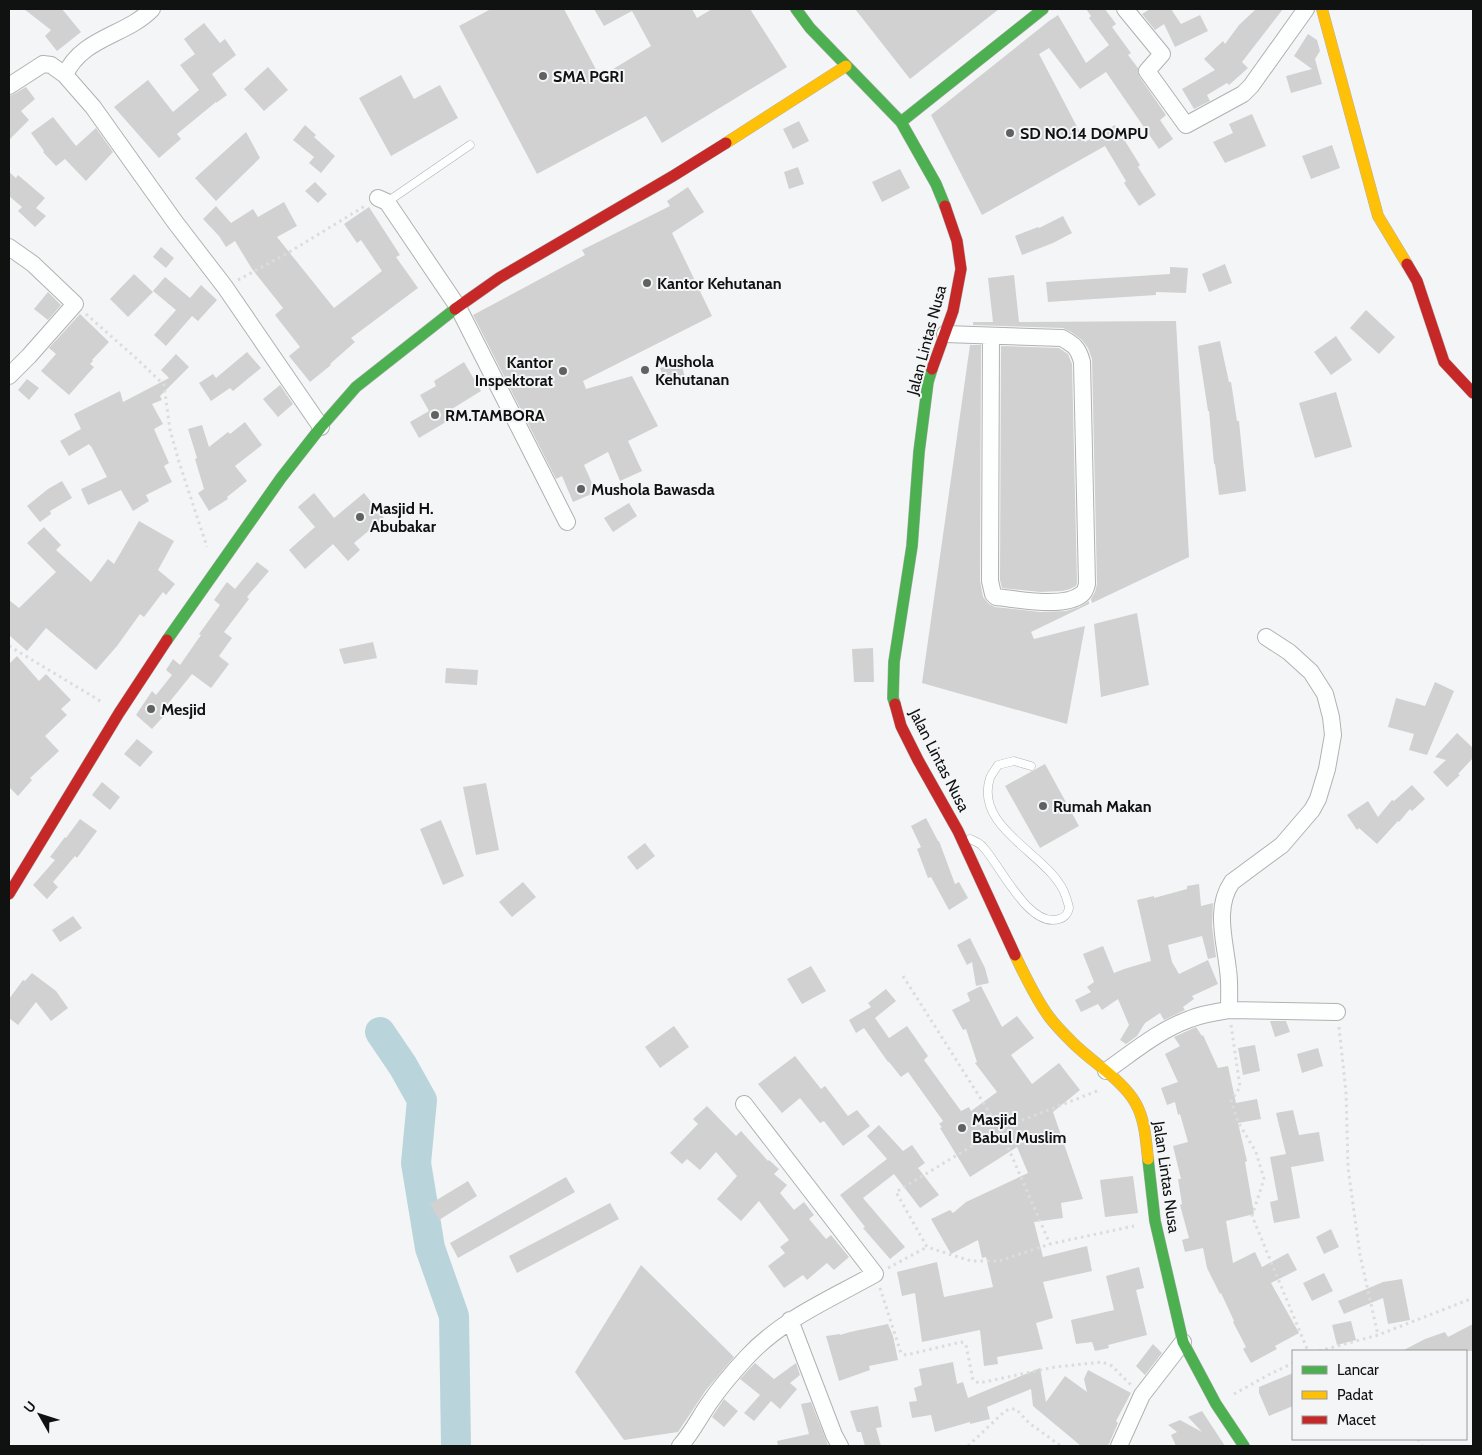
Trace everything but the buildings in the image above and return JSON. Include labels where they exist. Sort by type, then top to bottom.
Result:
[{"type":"main road","name":"Jalan Lintas Nusa","points":[[796,9],[810,28],[901,122],[936,184],[957,241],[960,269],[958,290],[953,311],[928,382],[919,452],[912,546],[894,662],[893,698],[901,726],[958,831],[1022,971],[1050,1018],[1074,1044],[1119,1083],[1135,1101],[1140,1111],[1143,1121],[1155,1221],[1183,1342],[1216,1404],[1244,1446]]},
{"type":"main road","points":[[901,122],[1043,9]]},
{"type":"main road","points":[[1322,9],[1378,216],[1416,281],[1444,362],[1473,393]]},
{"type":"main road","points":[[9,894],[119,712],[171,634],[282,478],[321,427],[356,387],[440,320],[499,278],[673,176],[846,66]]},
{"type":"street","points":[[65,75],[69,65],[84,50],[147,15],[152,9]]},
{"type":"street","points":[[1125,9],[1162,54],[1147,71],[1186,125],[1243,94],[1254,82],[1306,9]]},
{"type":"street","points":[[9,86],[43,64],[51,65],[65,75],[93,107],[175,222],[225,287],[321,427]]},
{"type":"street","points":[[382,200],[458,307],[566,522]]},
{"type":"street","points":[[9,247],[32,264],[75,304],[9,376]]},
{"type":"street","points":[[945,334],[1062,338],[1074,344],[1080,352],[1082,362],[1087,584],[1084,593],[1074,599],[1046,603],[996,597],[993,594],[990,581],[991,336]]},
{"type":"street","points":[[1229,1010],[1229,972],[1222,916],[1226,891],[1232,882],[1282,844],[1312,810],[1318,799],[1327,770],[1333,735],[1325,694],[1311,672],[1289,652],[1266,637]]},
{"type":"street","points":[[1106,1071],[1157,1036],[1192,1018],[1229,1010],[1337,1012]]},
{"type":"street","points":[[680,1446],[711,1401],[748,1356],[774,1332],[790,1320],[875,1274],[744,1104]]},
{"type":"street","points":[[790,1320],[840,1446]]},
{"type":"street","points":[[1119,1446],[1142,1395],[1183,1342]]},
{"type":"lane","points":[[382,200],[470,145]]},
{"type":"lane","points":[[958,831],[981,845],[1016,893],[1034,913],[1043,919],[1055,920],[1063,918],[1069,908],[1064,892],[1055,876],[1011,837],[1001,825],[992,810],[988,794],[990,776],[998,765],[1014,761],[1031,766]]},
{"type":"path","points":[[225,287],[382,200]]},
{"type":"path","points":[[75,304],[164,385],[170,430],[215,572]]},
{"type":"path","points":[[9,646],[119,712]]},
{"type":"path","points":[[903,976],[1000,1129],[1050,1244]]},
{"type":"path","points":[[1229,1010],[1240,1087],[1231,1101],[1238,1122],[1256,1152],[1264,1179],[1252,1216],[1308,1350]]},
{"type":"path","points":[[1337,1012],[1346,1092],[1348,1168],[1360,1255],[1378,1336]]},
{"type":"path","points":[[1119,1083],[1000,1129],[896,1192],[927,1247],[971,1261],[999,1262],[1050,1244],[1155,1221]]},
{"type":"path","points":[[927,1247],[875,1274],[903,1354],[906,1355],[961,1342],[964,1343],[973,1380],[979,1383],[1055,1367],[1102,1362],[1112,1366],[1142,1395]]},
{"type":"path","points":[[1323,1350],[1378,1336],[1473,1298]]},
{"type":"path","points":[[1216,1404],[1292,1363]]},
{"type":"path","points":[[968,1446],[1005,1411],[1010,1409],[1016,1409],[1029,1423],[1061,1446]]},
{"type":"waterway","points":[[380,1032],[403,1066],[422,1100],[416,1163],[430,1248],[454,1316],[456,1446]]},
{"type":"traffic: fast","points":[[796,9],[810,28],[901,122],[936,184],[945,206]]},
{"type":"traffic: fast","points":[[901,122],[1043,9]]},
{"type":"traffic: fast","points":[[167,640],[281,478],[321,427],[356,387],[455,309]]},
{"type":"traffic: fast","points":[[895,704],[893,698],[894,662],[912,546],[919,452],[928,382],[932,369]]},
{"type":"traffic: fast","points":[[1148,1159],[1155,1221],[1183,1342],[1216,1404],[1244,1446]]},
{"type":"traffic: slow","points":[[1322,9],[1378,216],[1407,264]]},
{"type":"traffic: slow","points":[[726,143],[846,66]]},
{"type":"traffic: slow","points":[[1015,955],[1036,996],[1053,1021],[1073,1043],[1124,1087],[1131,1096],[1136,1104],[1145,1131],[1148,1159]]},
{"type":"traffic: jam","points":[[455,309],[499,278],[726,143]]},
{"type":"traffic: jam","points":[[932,369],[953,311],[961,269],[957,241],[945,206]]},
{"type":"traffic: jam","points":[[1407,264],[1417,281],[1444,362],[1473,393]]},
{"type":"traffic: jam","points":[[9,894],[119,713],[167,640]]},
{"type":"traffic: jam","points":[[895,704],[901,726],[958,831],[1015,955]]},
{"type":"place","name":"SMA PGRI","points":[[543,76]]},
{"type":"place","name":"SD NO.14 DOMPU","points":[[1010,133]]},
{"type":"place","name":"Kantor Kehutanan","points":[[647,283]]},
{"type":"place","name":"Mushola Kehutanan","points":[[645,370]]},
{"type":"place","name":"Kantor Inspektorat","points":[[563,371]]},
{"type":"place","name":"RM.TAMBORA","points":[[435,415]]},
{"type":"place","name":"Mushola Bawasda","points":[[581,489]]},
{"type":"place","name":"Masjid H. Abubakar","points":[[360,517]]},
{"type":"place","name":"Mesjid","points":[[151,709]]},
{"type":"place","name":"Rumah Makan","points":[[1043,806]]},
{"type":"place","name":"Masjid Babul Muslim","points":[[962,1128]]}]
